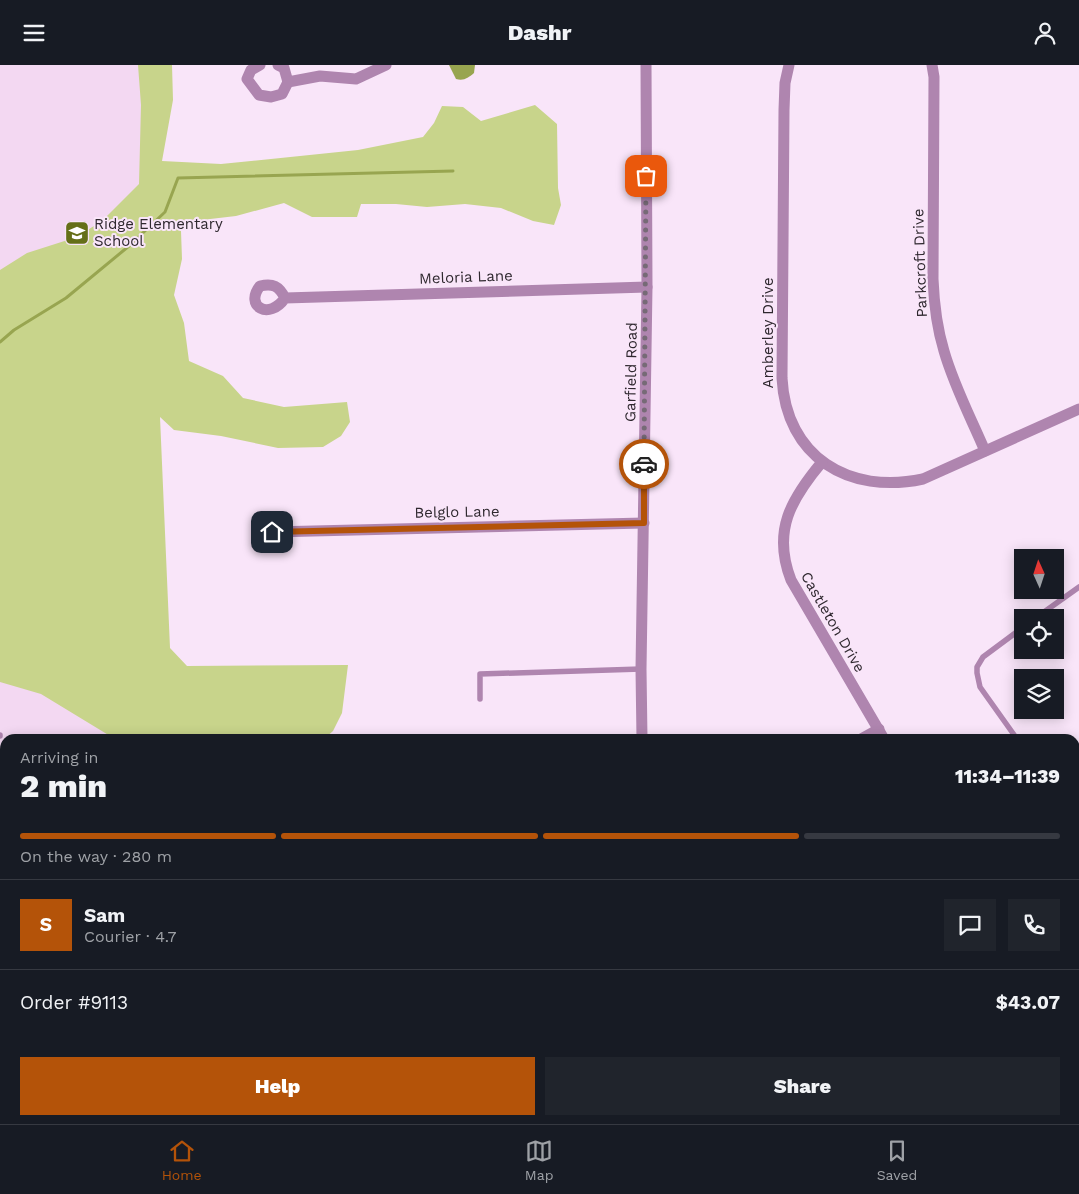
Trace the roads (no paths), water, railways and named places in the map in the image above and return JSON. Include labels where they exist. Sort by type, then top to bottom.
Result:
[{"type":"street","points":[[260,65],[252,70],[247,79],[259,95],[270,97],[282,94],[288,82],[284,68],[278,65]]},
{"type":"street","points":[[288,82],[320,76],[356,79],[386,65]]},
{"type":"street","name":"Garfield Road","points":[[642,734],[641,669],[647,287],[646,65]]},
{"type":"street","name":"Amberley Drive","points":[[789,65],[785,83],[784,110],[783,393],[784,403],[793,427],[803,443],[822,462],[842,472],[869,482],[895,483],[923,479],[1079,409]]},
{"type":"street","name":"Parkcroft Drive","points":[[932,65],[934,77],[934,305],[944,353],[985,451]]},
{"type":"street","name":"Meloria Lane","points":[[285,297],[647,287]]},
{"type":"street","name":"Castleton Drive","points":[[822,462],[797,493],[788,511],[784,532],[785,561],[791,579],[881,734]]},
{"type":"street","name":"Belglo Lane","points":[[272,532],[644,523]]},
{"type":"lane","points":[[1048,609],[1079,587]]},
{"type":"lane","points":[[1013,734],[980,687],[977,667],[983,657],[1014,634]]},
{"type":"lane","points":[[480,699],[480,674],[641,669]]},
{"type":"waterway","points":[[0,342],[14,330],[66,298],[129,246],[165,212],[178,178],[453,171]]},
{"type":"place","name":"Ridge Elementary School","points":[[77,233]]}]
